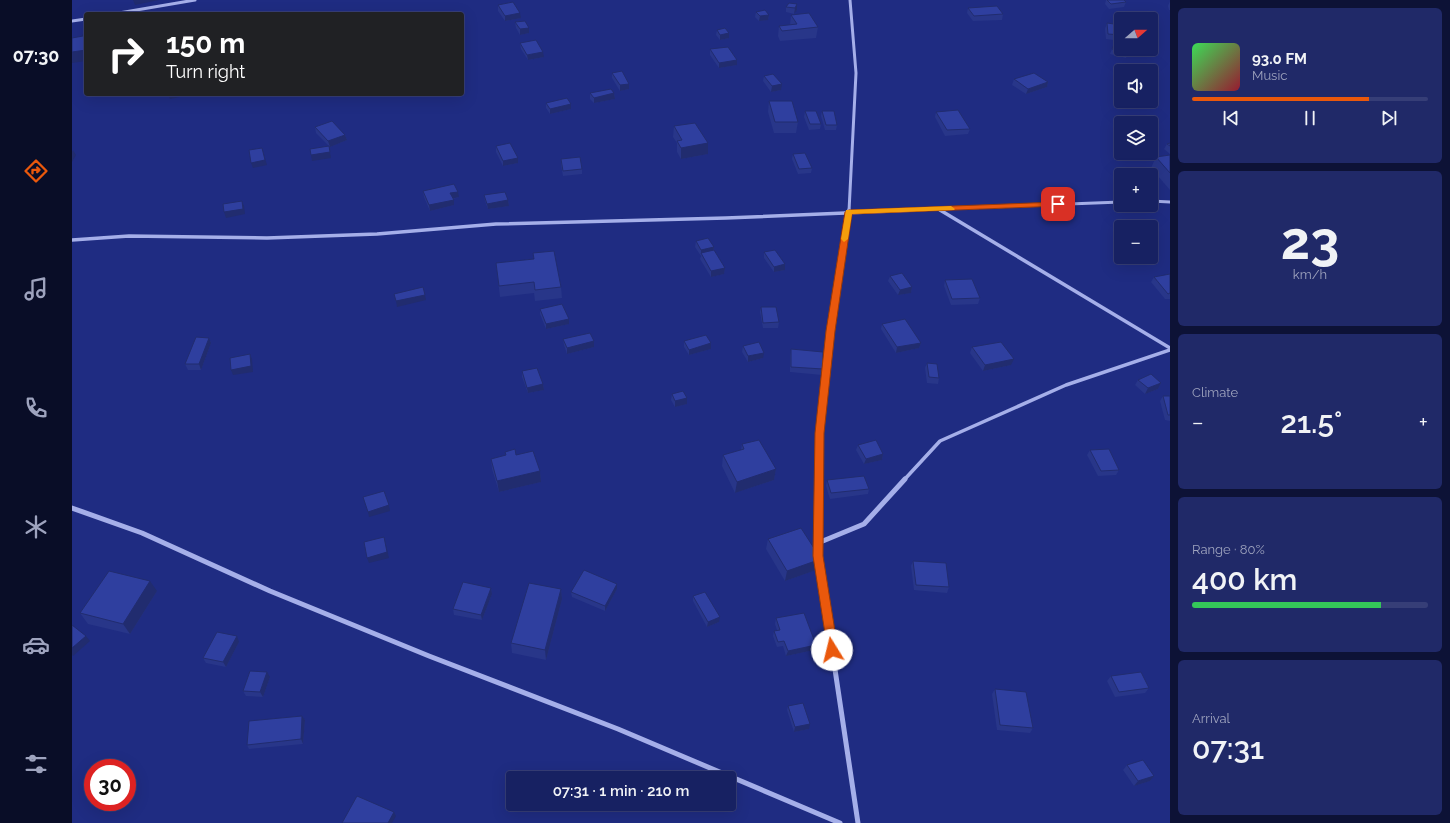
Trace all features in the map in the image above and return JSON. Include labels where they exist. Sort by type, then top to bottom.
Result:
[{"type":"street","points":[[125,12],[195,0]]},
{"type":"street","points":[[850,0],[856,73],[849,212],[830,331],[819,433],[818,543],[819,564],[858,823]]},
{"type":"street","points":[[72,21],[84,19]]},
{"type":"street","points":[[1158,201],[1170,202]]},
{"type":"street","points":[[72,240],[129,236],[267,238],[378,234],[496,224],[726,218],[1114,202]]},
{"type":"street","points":[[938,209],[1170,349]]},
{"type":"street","points":[[818,543],[864,524],[940,441],[1066,385],[1170,349]]},
{"type":"street","points":[[72,508],[142,533],[270,591],[429,656],[618,729],[840,823]]},
{"type":"building","points":[[1107,0],[1124,0],[1126,2],[1111,4]]},
{"type":"building","points":[[513,2],[520,13],[505,16],[498,5]]},
{"type":"building","points":[[789,3],[797,4],[795,8],[786,7]]},
{"type":"building","points":[[997,6],[1003,14],[974,16],[968,8]]},
{"type":"building","points":[[765,10],[769,15],[760,16],[756,12]]},
{"type":"building","points":[[809,13],[818,27],[782,31],[779,26],[797,24],[791,15]]},
{"type":"building","points":[[525,21],[529,28],[520,29],[515,22]]},
{"type":"building","points":[[1107,23],[1114,24],[1114,34],[1108,34]]},
{"type":"building","points":[[725,28],[729,33],[720,35],[717,30]]},
{"type":"building","points":[[83,34],[84,50],[72,52],[72,38],[83,36]]},
{"type":"building","points":[[536,40],[543,52],[527,55],[520,43]]},
{"type":"building","points":[[728,47],[737,60],[719,63],[710,49]]},
{"type":"building","points":[[622,71],[629,84],[620,85],[612,73]]},
{"type":"building","points":[[1034,73],[1048,82],[1028,89],[1014,79]]},
{"type":"building","points":[[773,74],[782,84],[772,86],[764,76]]},
{"type":"building","points":[[611,89],[614,93],[594,98],[590,93]]},
{"type":"building","points":[[567,98],[571,104],[550,109],[546,103]]},
{"type":"building","points":[[769,101],[792,101],[798,122],[775,122]]},
{"type":"building","points":[[958,110],[970,129],[947,130],[936,112]]},
{"type":"building","points":[[805,111],[816,111],[821,124],[810,124]]},
{"type":"building","points":[[822,111],[834,111],[837,125],[826,125]]},
{"type":"building","points":[[332,121],[345,135],[328,141],[315,127]]},
{"type":"building","points":[[695,123],[708,143],[681,148],[677,141],[682,140],[674,126]]},
{"type":"building","points":[[510,143],[518,158],[503,161],[496,146]]},
{"type":"building","points":[[329,146],[330,152],[311,155],[310,149]]},
{"type":"building","points":[[262,148],[265,160],[251,163],[249,150]]},
{"type":"building","points":[[805,153],[812,168],[799,169],[793,154]]},
{"type":"building","points":[[1170,155],[1170,173],[1158,159],[1158,157]]},
{"type":"building","points":[[580,157],[582,169],[563,171],[561,159]]},
{"type":"building","points":[[454,184],[458,192],[450,193],[454,200],[429,205],[423,191]]},
{"type":"building","points":[[505,192],[508,200],[487,204],[484,195]]},
{"type":"building","points":[[242,201],[243,209],[224,212],[223,204]]},
{"type":"building","points":[[708,238],[714,247],[701,250],[696,241]]},
{"type":"building","points":[[714,250],[725,268],[711,271],[701,253]]},
{"type":"building","points":[[775,250],[785,264],[774,267],[764,252]]},
{"type":"building","points":[[554,251],[561,287],[535,290],[534,282],[499,286],[496,263],[534,259],[533,253]]},
{"type":"building","points":[[902,273],[912,287],[900,290],[890,276]]},
{"type":"building","points":[[1170,274],[1170,293],[1168,294],[1154,277]]},
{"type":"building","points":[[972,279],[980,298],[952,299],[945,280]]},
{"type":"building","points":[[423,287],[425,295],[396,301],[394,294]]},
{"type":"building","points":[[562,304],[569,319],[546,324],[540,309]]},
{"type":"building","points":[[761,307],[776,307],[779,322],[763,323]]},
{"type":"building","points":[[905,319],[921,343],[897,347],[882,324]]},
{"type":"building","points":[[590,333],[594,341],[567,348],[563,339]]},
{"type":"building","points":[[706,335],[711,343],[689,350],[684,341]]},
{"type":"building","points":[[196,337],[209,338],[199,364],[185,364]]},
{"type":"building","points":[[759,342],[764,353],[748,356],[743,346]]},
{"type":"building","points":[[1001,342],[1014,359],[985,365],[972,347]]},
{"type":"building","points":[[791,349],[823,352],[823,369],[791,367]]},
{"type":"building","points":[[250,354],[251,366],[231,370],[230,358]]},
{"type":"building","points":[[927,363],[937,364],[939,378],[929,377]]},
{"type":"building","points":[[537,368],[543,384],[527,388],[522,371]]},
{"type":"building","points":[[1151,374],[1161,383],[1148,388],[1138,380]]},
{"type":"building","points":[[683,391],[687,398],[675,401],[672,394]]},
{"type":"building","points":[[1163,396],[1170,396],[1170,415],[1168,415]]},
{"type":"building","points":[[759,440],[776,469],[737,482],[723,455],[744,449],[742,444]]},
{"type":"building","points":[[876,440],[883,454],[866,459],[858,445]]},
{"type":"building","points":[[515,449],[516,455],[533,451],[540,471],[497,481],[491,459],[506,455],[505,452]]},
{"type":"building","points":[[1109,449],[1119,470],[1101,471],[1090,450]]},
{"type":"building","points":[[864,476],[869,489],[831,493],[827,480]]},
{"type":"building","points":[[384,491],[389,505],[368,512],[363,497]]},
{"type":"building","points":[[801,528],[821,559],[787,571],[768,539]]},
{"type":"building","points":[[384,537],[387,552],[367,558],[364,542]]},
{"type":"building","points":[[913,561],[946,563],[949,587],[916,585]]},
{"type":"building","points":[[584,570],[617,584],[605,606],[571,592]]},
{"type":"building","points":[[109,571],[150,581],[123,624],[80,613]]},
{"type":"building","points":[[463,582],[491,588],[481,615],[453,609]]},
{"type":"building","points":[[529,583],[561,589],[545,650],[511,643]]},
{"type":"building","points":[[705,592],[720,617],[708,622],[693,596]]},
{"type":"building","points":[[804,613],[816,645],[788,651],[784,641],[778,642],[774,631],[780,630],[776,618]]},
{"type":"building","points":[[72,625],[86,636],[72,648]]},
{"type":"building","points":[[217,632],[237,636],[223,662],[203,658]]},
{"type":"building","points":[[250,671],[267,672],[260,692],[243,691]]},
{"type":"building","points":[[1141,672],[1149,688],[1119,692],[1111,676]]},
{"type":"building","points":[[995,689],[1026,692],[1033,728],[1000,725]]},
{"type":"building","points":[[803,703],[810,724],[795,727],[788,706]]},
{"type":"building","points":[[302,716],[301,739],[247,745],[249,721]]},
{"type":"building","points":[[1143,760],[1154,776],[1138,781],[1127,765]]},
{"type":"building","points":[[357,796],[394,812],[388,823],[342,823]]},
{"type":"slow traffic","points":[[844,239],[849,212],[951,209]]},
{"type":"route","points":[[832,650],[818,556],[819,433],[830,331],[849,212],[1058,204]]}]
